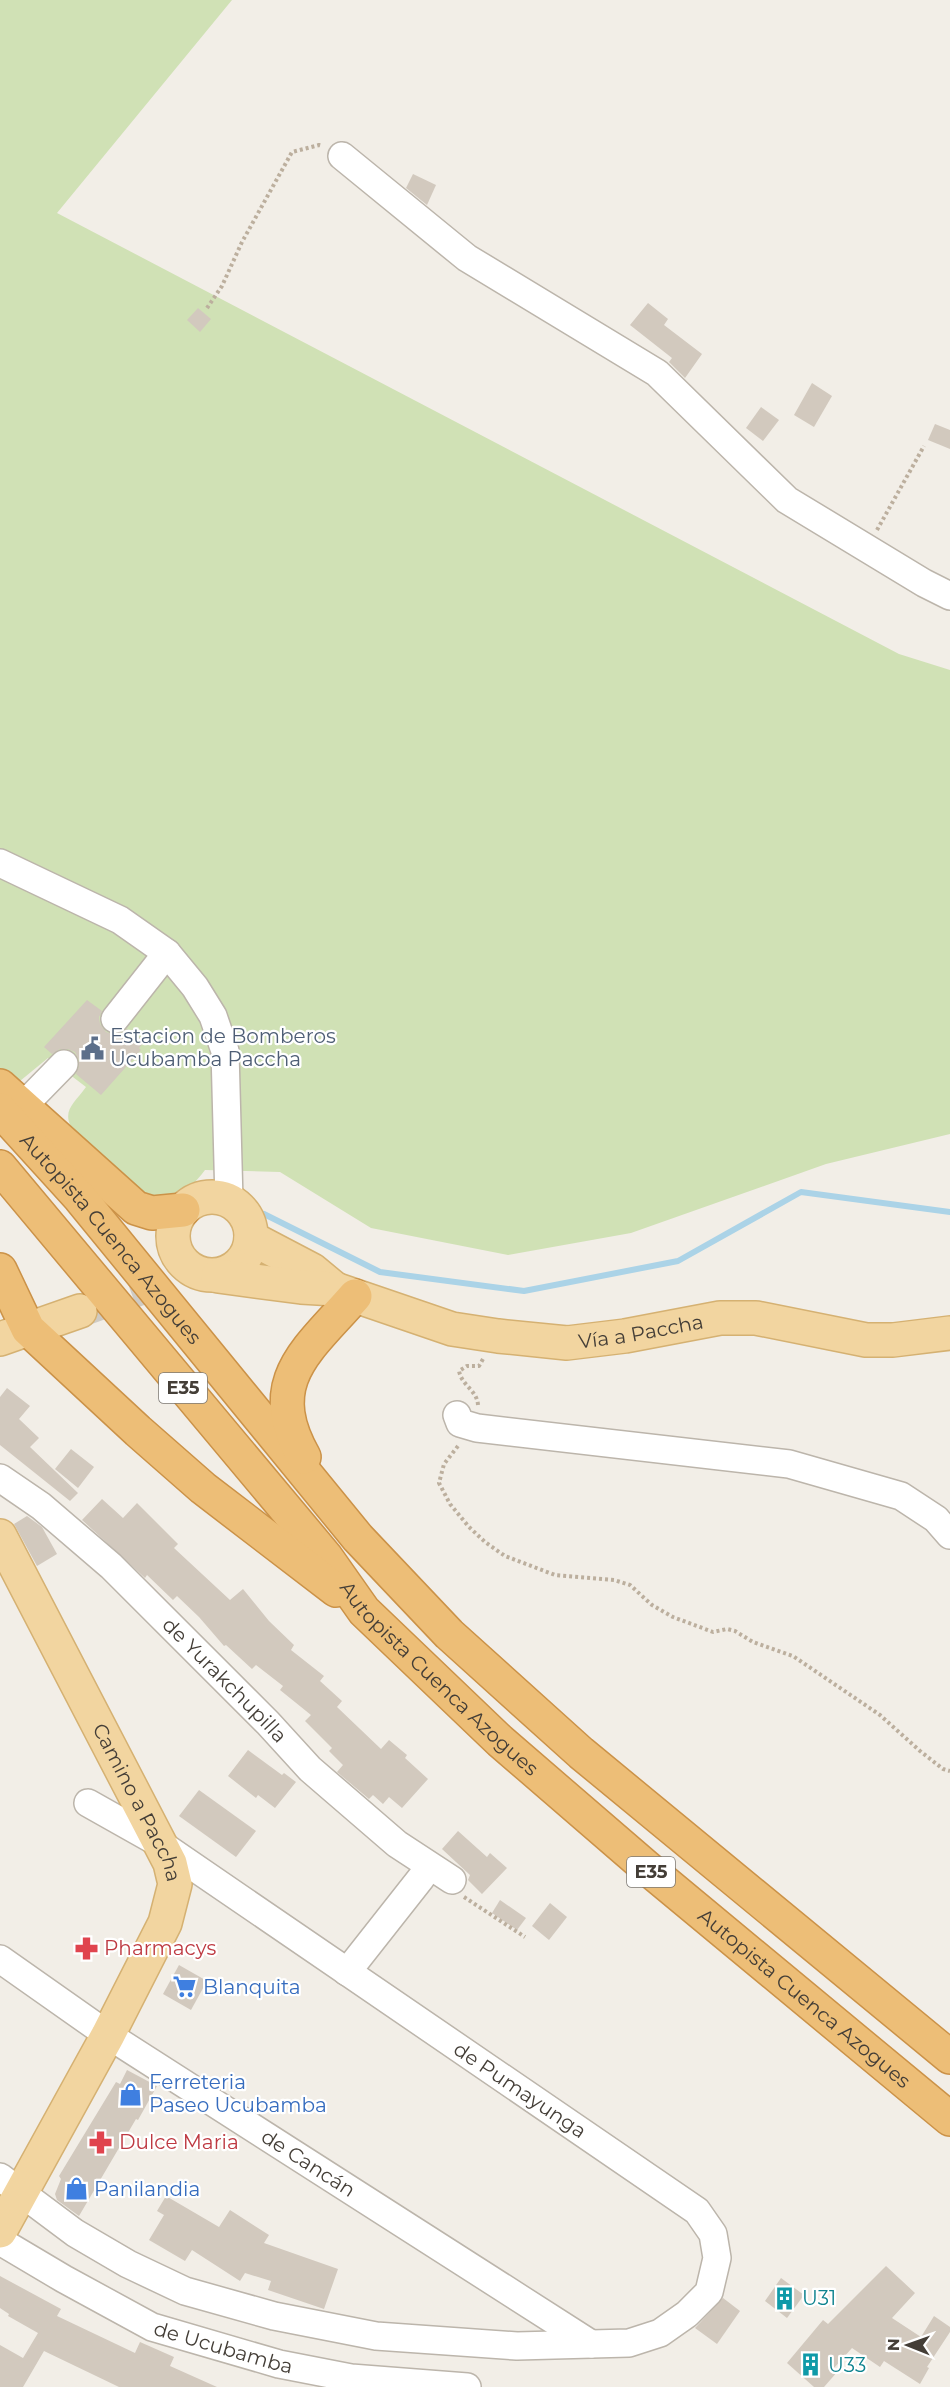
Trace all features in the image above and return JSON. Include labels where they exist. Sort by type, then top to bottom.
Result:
[{"type":"highway","points":[[8,1101],[135,1208],[152,1213],[183,1209]]},
{"type":"highway","name":"Autopista Cuenca Azogues","points":[[8,1101],[80,1198],[364,1546],[449,1634],[540,1717],[950,2057]]},
{"type":"highway","name":"Autopista Cuenca Azogues","points":[[0,1167],[197,1406],[326,1557],[364,1611],[473,1716],[587,1818],[950,2119]]},
{"type":"highway","points":[[0,1270],[14,1334],[138,1431],[203,1488],[364,1611]]},
{"type":"highway","points":[[338,1513],[292,1435],[288,1419],[287,1387],[300,1358],[345,1292]]},
{"type":"main road","points":[[217,1197],[229,1201],[246,1216],[251,1238],[248,1251],[241,1263],[231,1271],[218,1276],[195,1272],[175,1273],[177,1256],[172,1232],[183,1209],[205,1198],[217,1197]]},
{"type":"main road","name":"Vía a Paccha","points":[[251,1238],[312,1270],[345,1292]]},
{"type":"main road","name":"Vía a Paccha","points":[[218,1276],[345,1292],[452,1329],[567,1343],[625,1336],[720,1318],[756,1318],[866,1340],[893,1340],[950,1333]]},
{"type":"main road","points":[[14,1334],[80,1311]]},
{"type":"main road","name":"Camino a Paccha","points":[[0,1536],[170,1863],[175,1884],[165,1923],[108,2035],[10,2185],[0,2231]]},
{"type":"street","points":[[342,156],[467,258],[657,374],[787,500],[950,596]]},
{"type":"street","points":[[0,863],[120,920],[167,953],[195,987],[213,1016],[225,1051],[229,1201]]},
{"type":"street","points":[[115,1020],[167,953]]},
{"type":"street","points":[[8,1101],[64,1064]]},
{"type":"street","points":[[467,1422],[789,1464],[901,1496],[936,1519],[950,1535]]},
{"type":"street","name":"de Yurakchupilla","points":[[0,1478],[41,1506],[111,1566],[268,1723],[310,1769],[397,1844],[452,1880]]},
{"type":"street","name":"de Pumayunga","points":[[10,2185],[75,2234],[128,2264],[185,2291],[274,2316],[376,2336],[517,2346],[629,2343],[660,2333],[687,2314],[709,2292],[717,2258],[713,2234],[697,2211],[159,1843],[88,1803]]},
{"type":"street","points":[[347,1972],[421,1878]]},
{"type":"street","name":"de Cancán","points":[[0,1959],[108,2035],[591,2344]]},
{"type":"street","name":"de Ucubamba","points":[[0,2241],[152,2327],[279,2364],[351,2378],[467,2387]]},
{"type":"path","points":[[207,308],[222,286],[292,152],[319,144],[342,156]]},
{"type":"path","points":[[867,549],[924,446]]},
{"type":"path","points":[[478,1354],[484,1358],[479,1366],[467,1366],[459,1371],[461,1380],[477,1397],[462,1441],[444,1464],[439,1483],[458,1514],[485,1542],[520,1563],[555,1575],[614,1580],[630,1585],[652,1605],[674,1617],[713,1632],[727,1629],[735,1631],[753,1642],[793,1656],[880,1715],[920,1751],[943,1769],[950,1771]]},
{"type":"path","points":[[452,1880],[461,1895],[525,1937]]},
{"type":"green space","points":[[0,0],[232,0],[57,213],[899,654],[950,670],[950,1134],[826,1164],[631,1233],[508,1255],[371,1228],[280,1172],[205,1170],[192,1185],[180,1193],[147,1199],[74,1132],[70,1125],[68,1113],[70,1108],[86,1087],[48,1058],[20,1081],[0,1068]]},
{"type":"building","points":[[413,174],[436,185],[427,205],[406,188]]},
{"type":"building","points":[[648,303],[668,319],[664,325],[702,354],[685,378],[669,362],[672,358],[630,325]]},
{"type":"building","points":[[198,308],[211,319],[200,332],[187,320]]},
{"type":"building","points":[[812,383],[832,396],[814,427],[794,415]]},
{"type":"building","points":[[761,407],[779,420],[763,441],[746,428]]},
{"type":"building","points":[[935,424],[950,430],[950,449],[928,440]]},
{"type":"building","name":"Estacion de Bomberos Ucubamba Paccha","points":[[87,1000],[102,1011],[99,1017],[100,1024],[106,1032],[120,1034],[127,1029],[145,1041],[139,1048],[141,1050],[101,1095],[76,1074],[79,1060],[75,1052],[60,1049],[52,1054],[44,1047]]},
{"type":"building","points":[[7,1388],[30,1406],[19,1419],[39,1438],[30,1447],[78,1493],[70,1501],[0,1445],[0,1397]]},
{"type":"building","points":[[71,1449],[94,1467],[78,1488],[55,1469]]},
{"type":"building","points":[[102,1499],[123,1518],[137,1503],[178,1544],[174,1548],[230,1600],[243,1589],[269,1621],[294,1645],[291,1650],[324,1676],[320,1681],[342,1701],[337,1707],[381,1749],[389,1740],[407,1755],[405,1758],[428,1779],[402,1808],[389,1797],[383,1804],[373,1795],[369,1799],[337,1772],[343,1765],[329,1751],[332,1748],[305,1721],[311,1715],[280,1690],[283,1686],[256,1665],[252,1669],[226,1645],[224,1646],[177,1596],[173,1600],[147,1575],[145,1578],[82,1520]]},
{"type":"building","points":[[27,1516],[42,1527],[57,1554],[37,1566],[14,1524]]},
{"type":"building","points":[[248,1750],[282,1775],[284,1773],[296,1782],[275,1808],[258,1795],[256,1798],[228,1776]]},
{"type":"building","points":[[199,1790],[256,1831],[236,1857],[179,1816]]},
{"type":"building","points":[[458,1831],[487,1857],[490,1853],[507,1868],[482,1894],[468,1880],[470,1875],[442,1849]]},
{"type":"building","points":[[500,1900],[526,1918],[517,1930],[492,1913]]},
{"type":"building","points":[[550,1903],[567,1917],[549,1940],[532,1926]]},
{"type":"building","name":"Blanquita","points":[[179,1965],[207,1981],[191,2010],[163,1994]]},
{"type":"building","points":[[127,2070],[157,2086],[79,2216],[57,2200],[55,2194],[61,2179],[59,2176],[116,2082],[120,2084]]},
{"type":"building","points":[[166,2196],[219,2227],[230,2210],[269,2235],[264,2243],[338,2269],[324,2309],[268,2290],[271,2281],[245,2273],[240,2281],[192,2250],[185,2261],[149,2240],[164,2215],[157,2211]]},
{"type":"building","points":[[886,2266],[915,2293],[892,2318],[921,2337],[934,2316],[950,2327],[950,2332],[927,2367],[929,2368],[920,2384],[884,2361],[880,2367],[852,2348],[834,2368],[838,2371],[824,2387],[814,2387],[787,2363],[823,2320],[828,2324]]},
{"type":"building","points":[[0,2276],[61,2309],[57,2316],[135,2353],[140,2342],[174,2357],[170,2366],[217,2387],[119,2387],[44,2351],[23,2387],[0,2387],[0,2345],[23,2358],[38,2333],[8,2316],[9,2314],[0,2308]]},
{"type":"building","name":"U31","points":[[781,2278],[804,2295],[787,2318],[765,2301]]},
{"type":"building","points":[[723,2298],[740,2311],[717,2344],[695,2328]]},
{"type":"waterway","points":[[264,1214],[380,1272],[524,1291],[678,1261],[801,1192],[950,1212]]},
{"type":"tunnel","points":[[85,1309],[165,1280]]},
{"type":"place","name":"Estacion de Bomberos Ucubamba Paccha","points":[[92,1048]]},
{"type":"place","name":"Pharmacys","points":[[86,1948]]},
{"type":"place","name":"Blanquita","points":[[185,1987]]},
{"type":"place","name":"Ferreteria Paseo Ucubamba","points":[[131,2094]]},
{"type":"place","name":"Dulce Maria","points":[[101,2142]]},
{"type":"place","name":"Panilandia","points":[[76,2189]]},
{"type":"place","name":"U31","points":[[784,2298]]},
{"type":"place","name":"U33","points":[[810,2365]]}]
